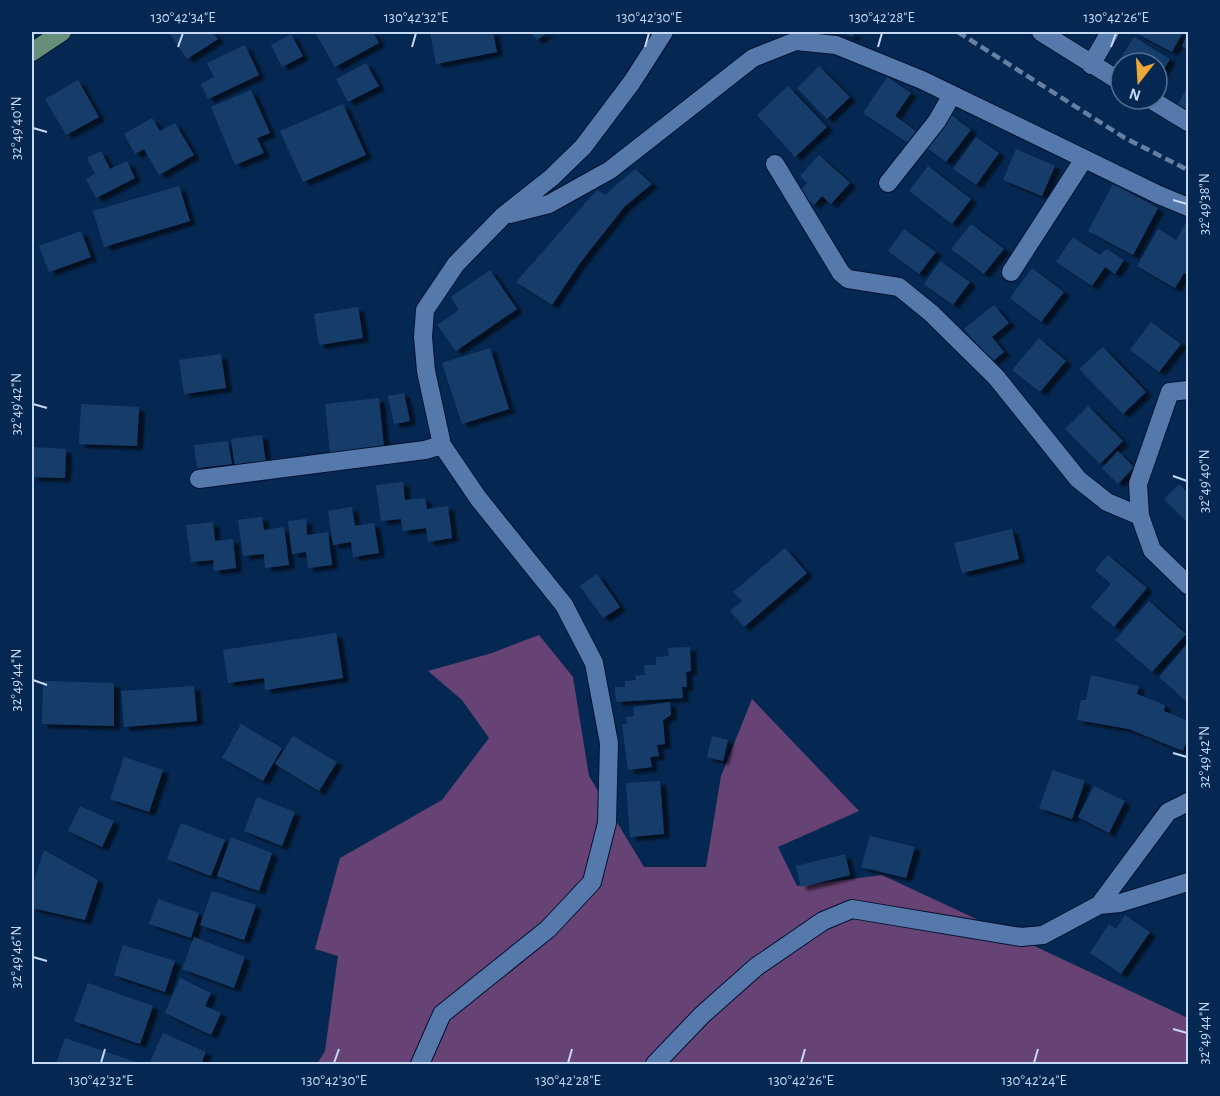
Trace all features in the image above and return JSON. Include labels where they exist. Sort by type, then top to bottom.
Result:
[{"type":"main road","points":[[32,52],[62,32]]},
{"type":"street","points":[[420,1065],[442,1014],[548,929],[592,882],[607,823],[609,743],[594,663],[564,605],[478,498],[442,445],[426,371],[423,337],[425,310],[456,264],[503,216],[551,178],[583,147],[632,82],[664,32]]},
{"type":"street","points":[[1041,32],[1109,75]]},
{"type":"street","points":[[1091,64],[1110,32]]},
{"type":"street","points":[[503,216],[549,204],[610,170],[753,58],[796,41],[836,45],[922,80],[1188,207]]},
{"type":"street","points":[[888,183],[937,121],[952,94]]},
{"type":"street","points":[[1169,110],[1188,122]]},
{"type":"street","points":[[1011,272],[1084,159]]},
{"type":"street","points":[[775,164],[841,273],[848,279],[899,287],[931,313],[996,377],[1078,479],[1107,502],[1140,516]]},
{"type":"street","points":[[1188,390],[1170,392],[1138,484],[1140,516],[1152,550],[1188,585]]},
{"type":"street","points":[[199,479],[425,450],[442,445]]},
{"type":"street","points":[[1099,905],[1168,812],[1188,802]]},
{"type":"street","points":[[655,1065],[702,1015],[756,967],[823,921],[852,909],[1021,937],[1043,935],[1099,905],[1120,903],[1188,882]]},
{"type":"shaded area","points":[[539,635],[573,677],[589,776],[644,867],[706,867],[721,776],[752,699],[859,811],[778,847],[797,886],[882,875],[1188,1018],[1188,1064],[317,1064],[325,1051],[338,956],[315,949],[340,858],[442,800],[489,738],[462,700],[428,671],[492,653]]},
{"type":"building","points":[[169,32],[212,32],[218,39],[187,59]]},
{"type":"building","points":[[315,32],[373,32],[379,43],[335,67]]},
{"type":"building","points":[[430,32],[493,32],[497,52],[436,64]]},
{"type":"building","points":[[530,32],[548,32],[537,40]]},
{"type":"building","points":[[840,32],[855,32],[853,37]]},
{"type":"building","points":[[1134,32],[1183,32],[1172,52]]},
{"type":"building","points":[[1188,32],[1188,49],[1182,46]]},
{"type":"building","points":[[291,34],[303,56],[282,67],[271,45]]},
{"type":"building","points":[[1134,37],[1157,51],[1125,51]]},
{"type":"building","points":[[245,45],[259,75],[208,99],[201,84],[214,77],[207,63]]},
{"type":"building","points":[[366,63],[379,86],[348,102],[336,79]]},
{"type":"building","points":[[819,66],[850,97],[827,119],[797,88]]},
{"type":"building","points":[[887,77],[911,93],[895,116],[916,131],[908,143],[863,113]]},
{"type":"building","points":[[78,80],[99,117],[66,135],[45,99]]},
{"type":"building","points":[[1188,85],[1188,111],[1178,105]]},
{"type":"building","points":[[788,86],[827,127],[795,157],[757,115]]},
{"type":"building","points":[[251,90],[270,133],[257,138],[264,153],[235,165],[211,107]]},
{"type":"building","points":[[343,104],[366,155],[303,182],[280,131]]},
{"type":"building","points":[[950,114],[971,130],[946,162],[925,146]]},
{"type":"building","points":[[152,118],[160,131],[175,123],[194,155],[159,175],[144,149],[135,154],[124,134]]},
{"type":"building","points":[[976,137],[999,153],[976,185],[953,169]]},
{"type":"building","points":[[1016,149],[1055,166],[1042,196],[1003,180]]},
{"type":"building","points":[[101,151],[110,169],[127,161],[135,178],[96,198],[86,179],[95,174],[87,158]]},
{"type":"building","points":[[819,155],[850,183],[831,204],[822,196],[814,205],[799,192],[807,183],[800,176]]},
{"type":"building","points":[[928,166],[971,199],[952,224],[909,191]]},
{"type":"building","points":[[635,169],[652,184],[625,206],[580,263],[552,305],[516,282],[597,190],[605,195]]},
{"type":"building","points":[[1113,184],[1158,208],[1133,255],[1088,231]]},
{"type":"building","points":[[179,186],[190,221],[104,247],[93,211]]},
{"type":"building","points":[[1187,221],[1188,275],[1184,273],[1175,288],[1137,266],[1158,229],[1176,240]]},
{"type":"building","points":[[971,224],[1004,249],[984,274],[951,249]]},
{"type":"building","points":[[904,229],[936,252],[919,274],[888,251]]},
{"type":"building","points":[[81,231],[91,257],[49,272],[39,246]]},
{"type":"building","points":[[1073,237],[1100,255],[1107,249],[1124,260],[1115,274],[1105,267],[1092,286],[1056,262]]},
{"type":"building","points":[[940,261],[970,282],[953,305],[924,284]]},
{"type":"building","points":[[1032,268],[1064,292],[1041,322],[1010,298]]},
{"type":"building","points":[[490,270],[517,309],[456,351],[437,325],[459,310],[451,297]]},
{"type":"building","points":[[994,305],[1009,323],[992,337],[1004,352],[992,362],[964,329]]},
{"type":"building","points":[[358,307],[363,338],[319,345],[314,314]]},
{"type":"building","points":[[1151,322],[1181,344],[1159,372],[1130,350]]},
{"type":"building","points":[[1039,338],[1066,361],[1040,392],[1012,370]]},
{"type":"building","points":[[1103,347],[1146,392],[1123,414],[1079,369]]},
{"type":"building","points":[[490,348],[509,409],[462,424],[442,363]]},
{"type":"building","points":[[221,354],[226,388],[184,394],[179,360]]},
{"type":"building","points":[[404,393],[410,421],[394,424],[388,396]]},
{"type":"building","points":[[379,398],[384,448],[330,453],[325,404]]},
{"type":"building","points":[[81,404],[139,407],[137,446],[79,444]]},
{"type":"building","points":[[1088,406],[1123,441],[1100,464],[1065,429]]},
{"type":"building","points":[[262,435],[266,464],[235,468],[231,439]]},
{"type":"building","points":[[228,441],[232,464],[197,468],[194,445]]},
{"type":"building","points":[[32,447],[66,449],[65,478],[32,477]]},
{"type":"building","points":[[1118,451],[1134,467],[1118,484],[1102,468]]},
{"type":"building","points":[[403,482],[405,500],[425,498],[427,509],[448,506],[452,538],[428,542],[426,528],[403,531],[401,519],[381,521],[376,485]]},
{"type":"building","points":[[1179,484],[1188,493],[1188,523],[1164,499]]},
{"type":"building","points":[[352,507],[355,526],[374,523],[379,553],[353,557],[351,542],[333,545],[328,511]]},
{"type":"building","points":[[262,517],[264,530],[284,527],[289,565],[265,568],[264,554],[243,556],[238,520]]},
{"type":"building","points":[[306,519],[307,535],[328,532],[332,565],[308,568],[306,552],[292,554],[288,521]]},
{"type":"building","points":[[213,522],[215,541],[233,539],[236,568],[214,571],[213,560],[191,562],[186,525]]},
{"type":"building","points":[[1012,529],[1019,559],[962,573],[954,543]]},
{"type":"building","points":[[785,548],[807,573],[744,627],[730,611],[742,601],[733,592]]},
{"type":"building","points":[[1108,555],[1147,588],[1114,627],[1091,607],[1111,584],[1095,570]]},
{"type":"building","points":[[597,574],[620,607],[603,618],[580,586]]},
{"type":"building","points":[[1149,601],[1186,634],[1152,672],[1115,640]]},
{"type":"building","points":[[336,633],[343,678],[265,690],[264,678],[228,683],[223,650]]},
{"type":"building","points":[[1188,643],[1188,703],[1159,677]]},
{"type":"building","points":[[690,647],[691,671],[686,672],[687,687],[682,687],[683,698],[616,702],[615,687],[625,687],[625,681],[636,680],[635,676],[645,675],[644,665],[656,665],[656,657],[669,656],[668,648]]},
{"type":"building","points":[[1091,675],[1139,686],[1137,694],[1165,705],[1164,711],[1188,721],[1188,737],[1183,751],[1129,729],[1077,720],[1081,700],[1086,700]]},
{"type":"building","points":[[43,681],[114,683],[114,726],[42,724]]},
{"type":"building","points":[[194,686],[197,721],[124,727],[121,691]]},
{"type":"building","points":[[670,702],[671,715],[663,720],[665,744],[657,745],[659,756],[650,757],[652,767],[628,770],[622,724],[627,724],[626,717],[634,716],[633,707]]},
{"type":"building","points":[[241,724],[282,748],[263,781],[222,758]]},
{"type":"building","points":[[293,736],[337,762],[319,791],[275,764]]},
{"type":"building","points":[[712,736],[728,740],[723,761],[707,757]]},
{"type":"building","points":[[124,757],[163,770],[149,812],[110,799]]},
{"type":"building","points":[[1053,770],[1085,781],[1072,819],[1039,808]]},
{"type":"building","points":[[660,781],[664,834],[630,837],[626,783]]},
{"type":"building","points":[[1094,786],[1125,801],[1109,833],[1078,817]]},
{"type":"building","points":[[257,797],[295,812],[282,846],[244,831]]},
{"type":"building","points":[[80,806],[114,821],[102,847],[68,831]]},
{"type":"building","points":[[181,823],[225,840],[211,876],[167,859]]},
{"type":"building","points":[[870,836],[915,847],[906,878],[861,867]]},
{"type":"building","points":[[231,837],[272,853],[259,891],[217,876]]},
{"type":"building","points":[[44,850],[98,880],[85,920],[32,908],[32,887]]},
{"type":"building","points":[[845,854],[850,875],[801,887],[796,866]]},
{"type":"building","points":[[212,891],[256,905],[244,940],[200,925]]},
{"type":"building","points":[[158,899],[199,913],[191,938],[149,924]]},
{"type":"building","points":[[1125,915],[1150,932],[1121,974],[1090,953],[1109,924],[1116,929]]},
{"type":"building","points":[[194,937],[245,957],[234,988],[182,969]]},
{"type":"building","points":[[123,945],[175,961],[165,992],[114,975]]},
{"type":"building","points":[[180,978],[211,993],[205,1006],[221,1013],[211,1035],[165,1013]]},
{"type":"building","points":[[88,983],[153,1006],[140,1044],[74,1021]]},
{"type":"building","points":[[163,1033],[206,1052],[201,1064],[149,1064]]},
{"type":"building","points":[[65,1038],[136,1062],[135,1064],[56,1064]]},
{"type":"railway","points":[[958,32],[1125,138],[1188,170]]}]
